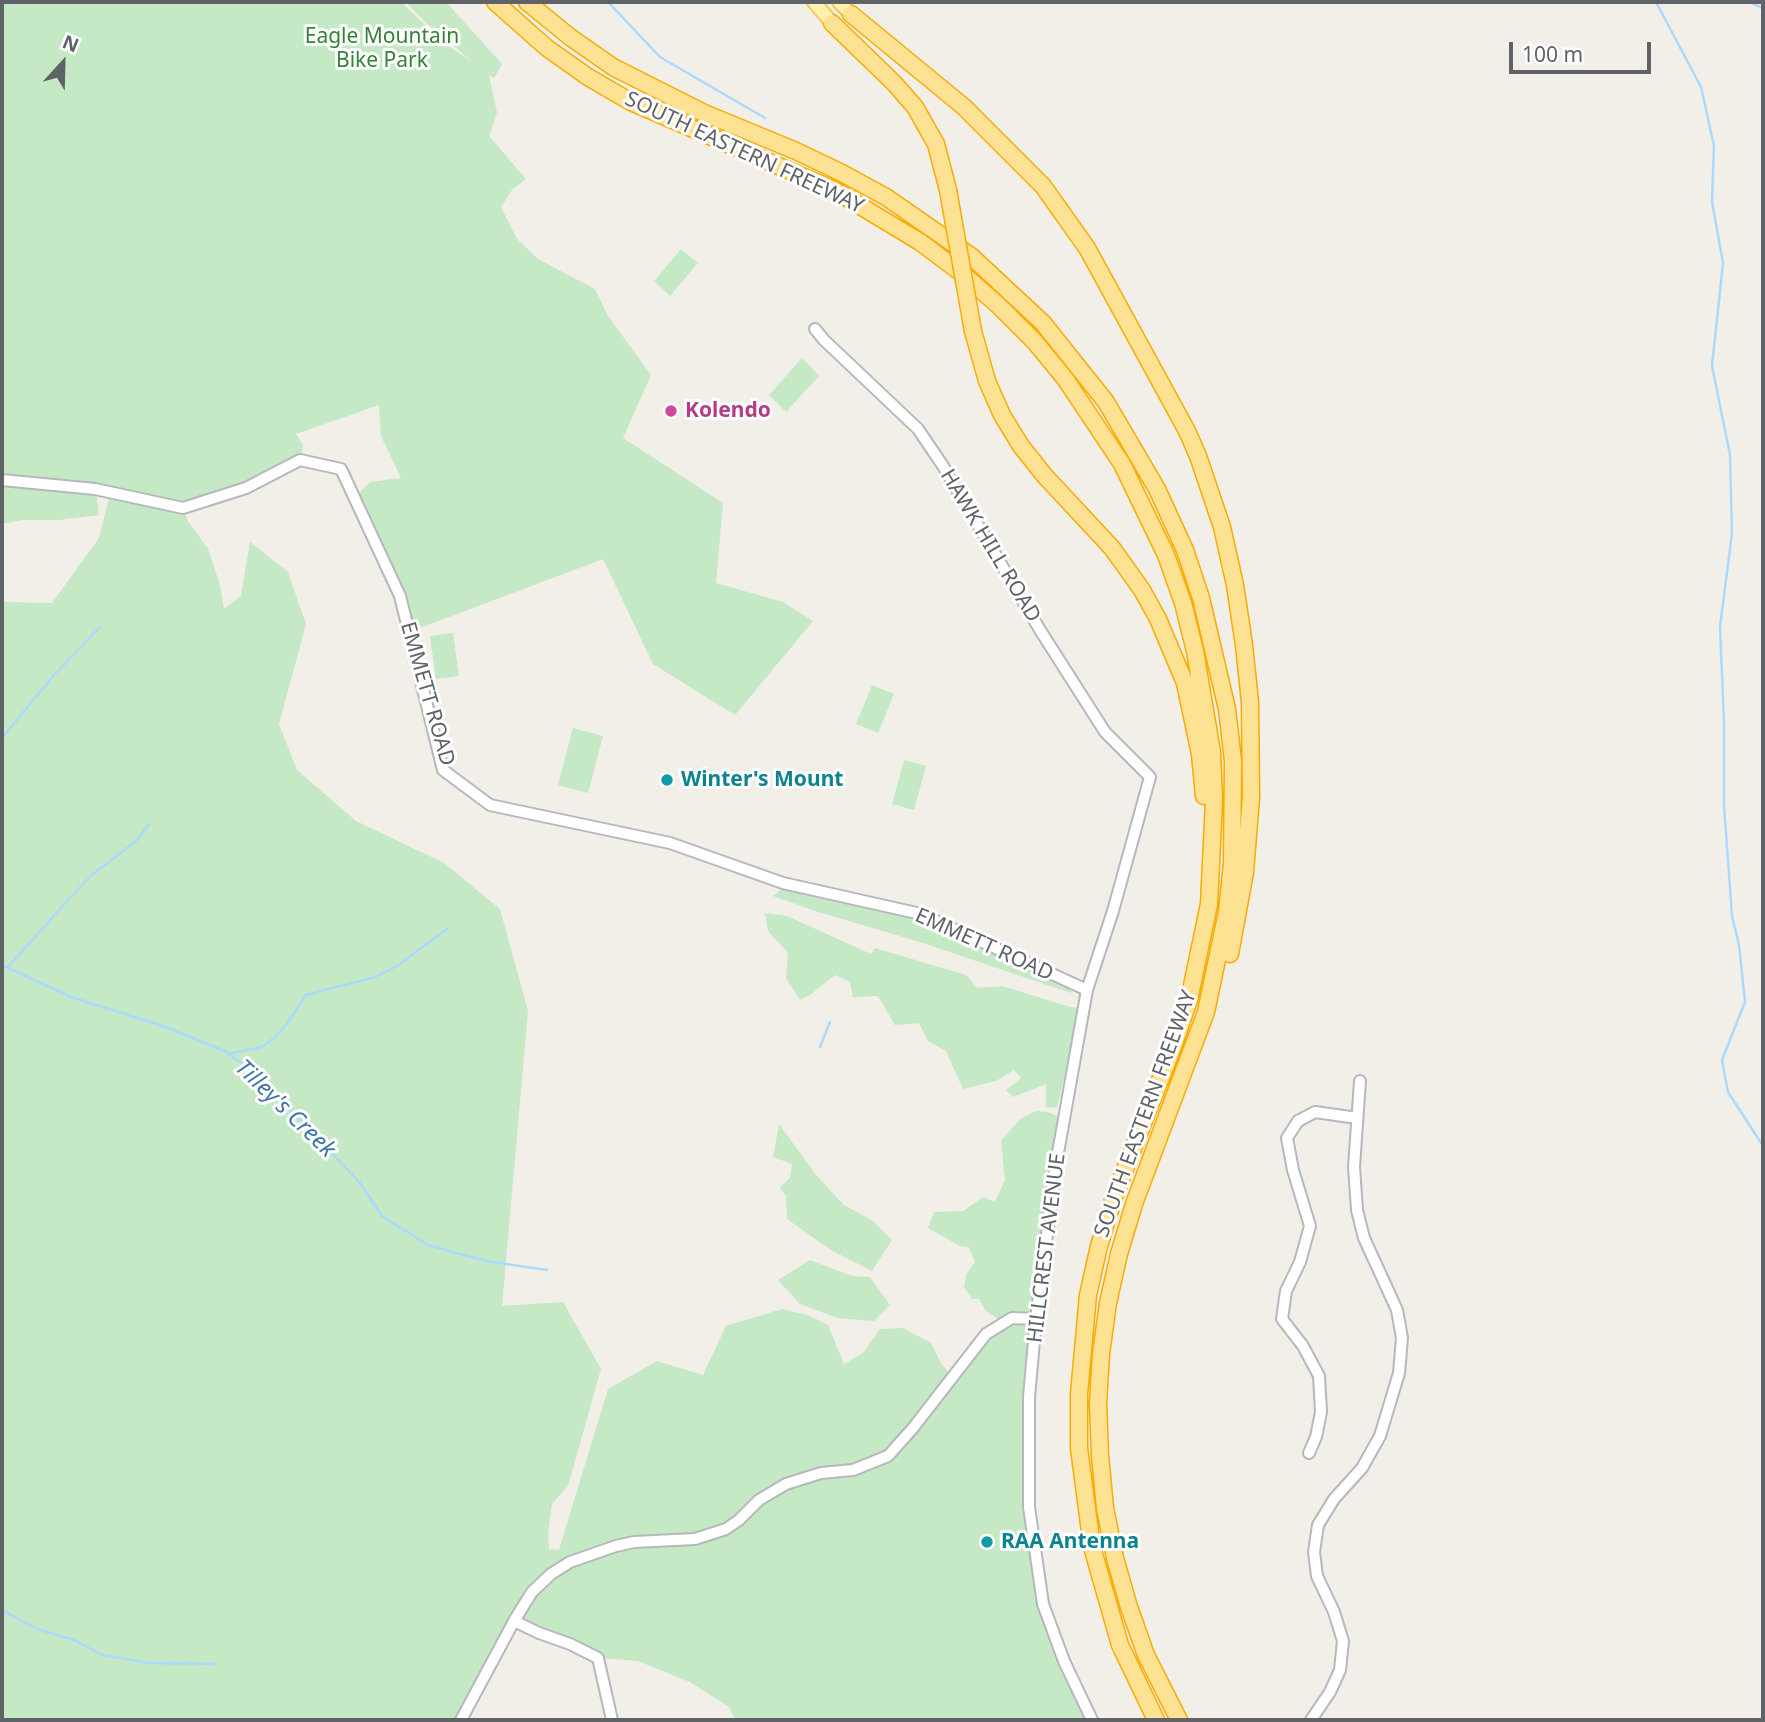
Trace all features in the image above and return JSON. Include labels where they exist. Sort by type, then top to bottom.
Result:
[{"type":"highway","name":"SOUTH EASTERN FREEWAY","points":[[495,2],[547,48],[631,102],[834,190],[920,242],[964,275],[1035,342],[1066,380],[1122,464],[1161,544],[1183,603],[1200,676],[1212,752],[1214,814],[1209,904],[1189,1000],[1114,1197],[1099,1246],[1088,1295],[1081,1356],[1079,1447],[1092,1547],[1120,1645],[1156,1720]]},
{"type":"highway","name":"SOUTH EASTERN FREEWAY","points":[[527,2],[613,67],[704,113],[842,173],[886,197],[971,256],[1043,323],[1106,401],[1165,504],[1185,550],[1201,598],[1227,709],[1233,761],[1232,863],[1224,924],[1206,1012],[1134,1204],[1116,1266],[1101,1354],[1098,1403],[1105,1508],[1115,1558],[1146,1655],[1179,1720]]},
{"type":"highway","points":[[851,14],[964,107],[1028,169],[1069,220],[1187,431],[1222,527],[1235,585],[1250,702],[1251,797],[1245,872],[1228,963],[1207,1039],[1177,1112],[1134,1204]]},
{"type":"highway","points":[[832,23],[907,96],[936,144],[948,190],[973,331],[987,381],[1002,415],[1021,446],[1044,475],[1112,548],[1142,590],[1158,619],[1180,672],[1200,754],[1209,904]]},
{"type":"main road","points":[[814,2],[832,23]]},
{"type":"main road","points":[[839,2],[851,14]]},
{"type":"street","name":"HAWK HILL ROAD","points":[[815,329],[918,429],[1105,732],[1150,777]]},
{"type":"street","name":"EMMETT ROAD","points":[[2,480],[95,489],[183,508],[246,488],[300,460],[341,469],[400,596],[443,770],[490,805],[670,843],[783,883],[921,914],[1087,989]]},
{"type":"street","name":"HILLCREST AVENUE","points":[[1092,1720],[1064,1661],[1045,1610],[1028,1507],[1029,1396],[1056,1164],[1087,989],[1113,911],[1150,777]]},
{"type":"street","points":[[1311,1720],[1330,1692],[1340,1670],[1343,1641],[1334,1612],[1317,1576],[1314,1552],[1318,1525],[1334,1499],[1362,1468],[1380,1436],[1399,1373],[1402,1338],[1397,1310],[1364,1238],[1357,1210],[1354,1167],[1360,1081]]},
{"type":"street","points":[[1309,1453],[1316,1437],[1321,1412],[1319,1376],[1303,1346],[1282,1319],[1286,1291],[1300,1262],[1310,1226],[1293,1170],[1287,1138],[1298,1121],[1315,1112],[1357,1118]]},
{"type":"street","points":[[461,1720],[514,1621],[532,1592],[551,1574],[570,1562],[634,1542],[695,1539],[726,1529],[759,1500],[786,1484],[821,1473],[853,1470],[888,1455],[913,1428],[986,1334],[1012,1318],[1036,1319]]},
{"type":"street","points":[[514,1621],[598,1658],[612,1720]]},
{"type":"green space","name":"Eagle Mountain Bike Park","points":[[2,2],[401,2],[444,43],[473,62],[425,22],[406,2],[446,2],[502,64],[494,78],[489,75],[497,113],[489,136],[526,179],[512,190],[501,207],[517,239],[538,259],[595,289],[608,316],[651,375],[623,438],[723,503],[716,583],[783,602],[813,621],[735,715],[653,664],[603,559],[409,632],[400,596],[355,497],[370,482],[401,478],[381,436],[379,405],[296,434],[303,445],[300,460],[246,488],[183,508],[188,521],[208,549],[220,585],[224,609],[241,596],[250,542],[288,572],[306,624],[279,724],[297,770],[356,821],[444,863],[500,909],[528,1011],[502,1306],[563,1302],[601,1369],[568,1486],[552,1504],[549,1549],[559,1550],[608,1389],[657,1361],[703,1375],[726,1326],[782,1309],[807,1315],[828,1325],[844,1364],[863,1353],[880,1329],[903,1328],[931,1343],[941,1363],[955,1380],[1003,1322],[986,1311],[979,1299],[972,1299],[964,1287],[966,1275],[975,1262],[969,1247],[960,1246],[928,1228],[934,1212],[963,1211],[983,1197],[995,1202],[1005,1180],[1001,1141],[1019,1120],[1036,1111],[1048,1112],[1064,1119],[1036,1319],[1029,1507],[1045,1610],[1092,1720],[735,1720],[729,1707],[690,1682],[638,1661],[598,1658],[514,1621],[460,1720],[2,1720],[2,602],[52,603],[99,538],[110,493],[96,490],[99,515],[59,520],[22,520],[2,524]]},
{"type":"green space","points":[[681,249],[698,263],[670,296],[654,281]]},
{"type":"green space","points":[[802,358],[819,376],[786,412],[769,395]]},
{"type":"green space","points":[[453,633],[459,676],[436,679],[430,636]]},
{"type":"green space","points":[[872,685],[894,694],[878,733],[856,724]]},
{"type":"green space","points":[[573,728],[603,736],[588,793],[558,785]]},
{"type":"green space","points":[[904,760],[926,766],[914,810],[892,804]]},
{"type":"green space","points":[[788,884],[921,914],[1073,984],[1071,993],[773,896]]},
{"type":"green space","points":[[765,913],[787,916],[871,954],[875,948],[966,975],[977,988],[1003,986],[1070,1007],[1083,1008],[1071,1079],[1064,1078],[1057,1108],[1046,1107],[1046,1084],[1013,1097],[1006,1090],[1021,1078],[1014,1070],[996,1081],[963,1089],[946,1051],[928,1041],[919,1023],[895,1025],[878,996],[853,997],[850,982],[835,975],[800,1000],[786,978],[788,953],[768,931]]},
{"type":"green space","points":[[779,1124],[816,1175],[844,1205],[873,1221],[892,1240],[872,1271],[831,1250],[787,1219],[786,1196],[780,1187],[790,1178],[792,1164],[773,1157]]},
{"type":"green space","points":[[810,1260],[852,1276],[870,1277],[890,1305],[874,1321],[838,1318],[800,1304],[778,1280]]},
{"type":"waterway","points":[[608,2],[660,57],[765,118]]},
{"type":"waterway","points":[[1656,2],[1701,87],[1714,146],[1712,202],[1723,263],[1712,366],[1730,455],[1732,533],[1720,627],[1724,805],[1732,916],[1739,945],[1745,1002],[1722,1060],[1728,1092],[1763,1146]]},
{"type":"waterway","points":[[1749,2],[1763,8]]},
{"type":"waterway","points":[[2,738],[54,675],[99,628]]},
{"type":"waterway","points":[[8,967],[93,874],[136,841],[149,824]]},
{"type":"waterway","points":[[228,1054],[262,1047],[274,1038],[306,995],[375,977],[397,966],[448,928]]},
{"type":"waterway","name":"Tilley's Creek","points":[[2,965],[71,997],[163,1026],[225,1051],[250,1070],[293,1112],[360,1183],[382,1216],[428,1245],[486,1261],[547,1270]]},
{"type":"waterway","points":[[820,1047],[830,1022]]},
{"type":"waterway","points":[[2,1610],[37,1629],[74,1640],[102,1655],[150,1663],[215,1664]]},
{"type":"place","name":"Kolendo","points":[[671,411]]},
{"type":"place","name":"Winter's Mount","points":[[667,780]]},
{"type":"place","name":"RAA Antenna","points":[[987,1542]]}]
